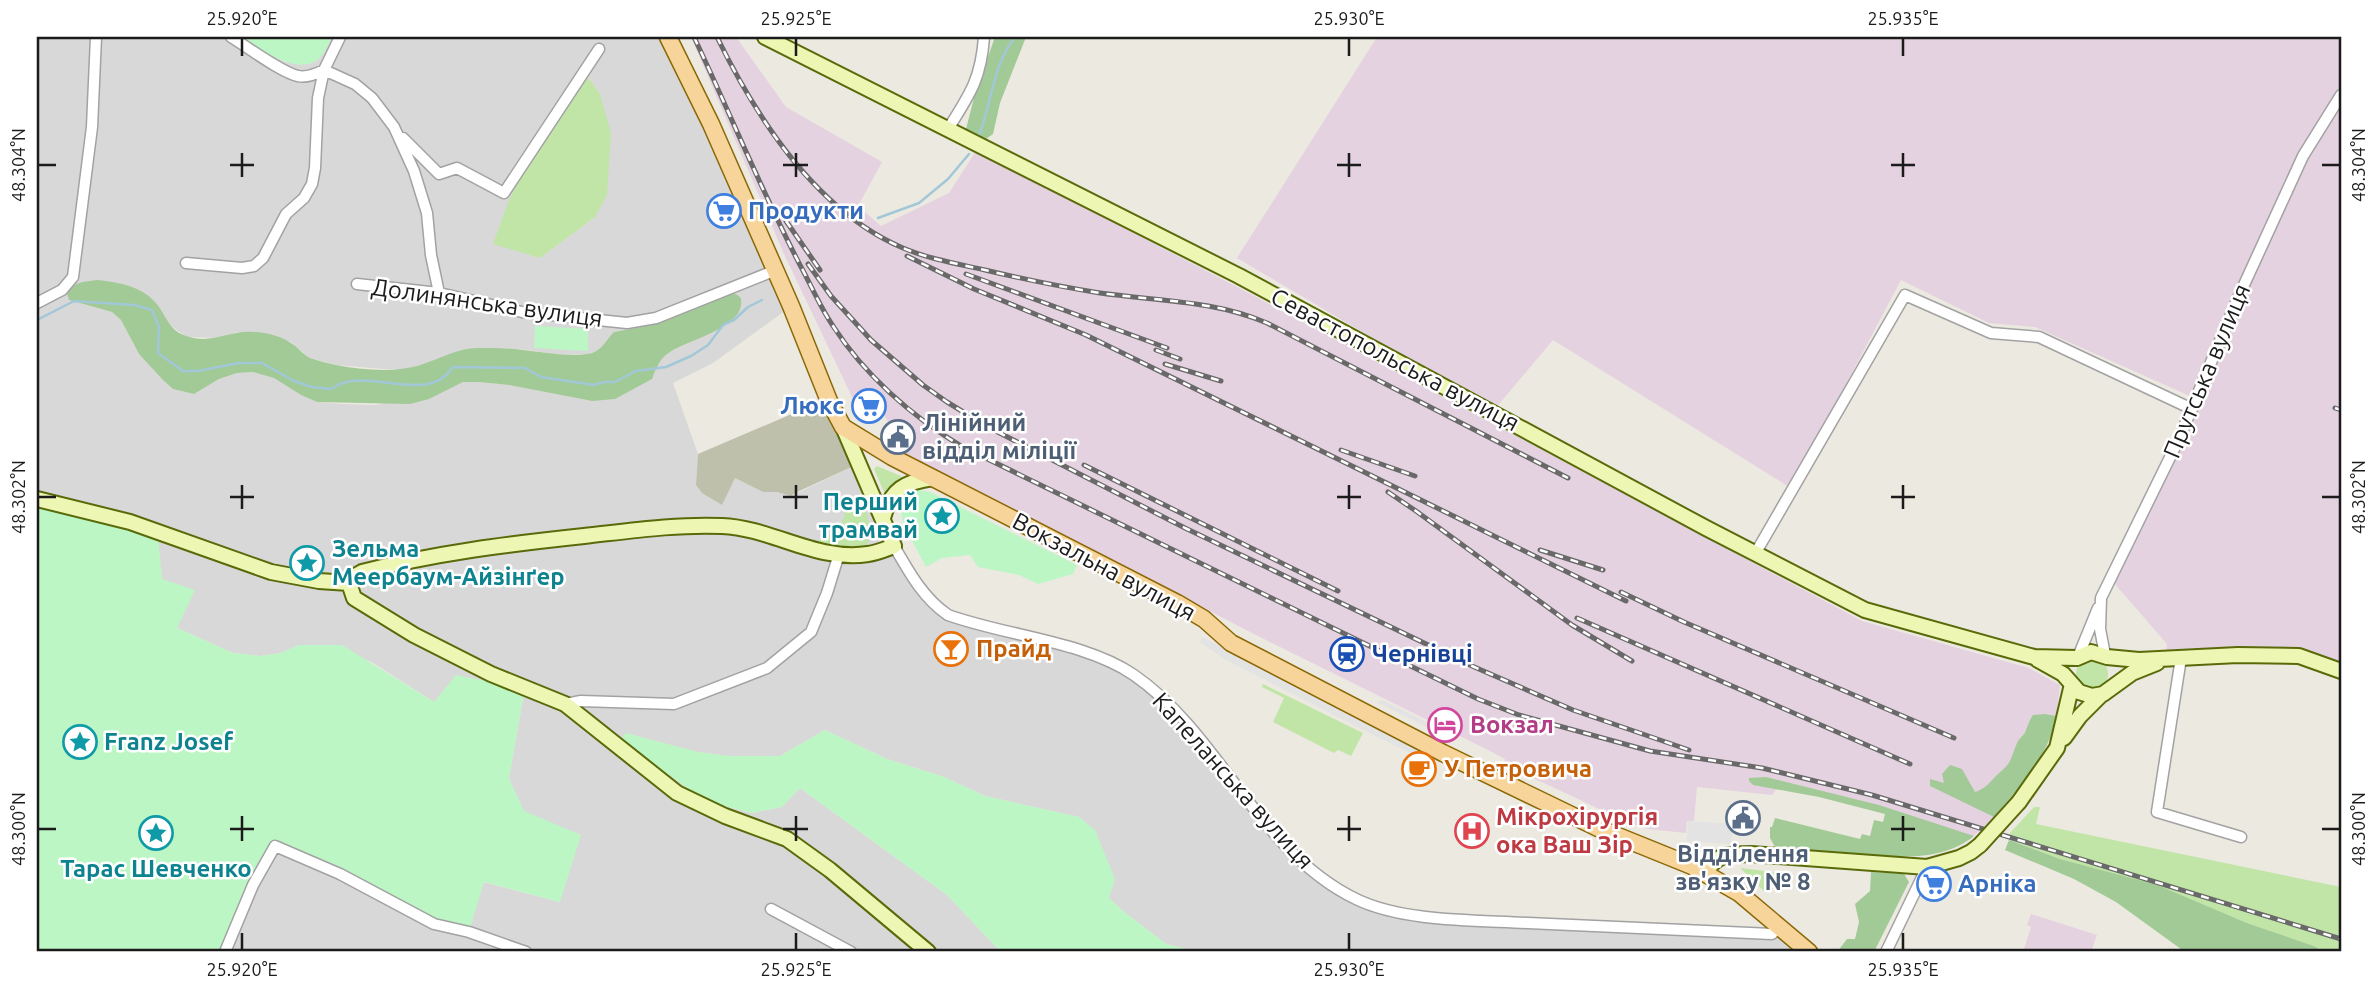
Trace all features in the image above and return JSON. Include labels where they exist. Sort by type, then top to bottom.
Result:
[{"type":"main road","points":[[668,37],[711,124],[776,270],[829,401],[843,427]]},
{"type":"main road","name":"Вокзальна вулиця","points":[[843,427],[902,462],[1177,603],[1204,620],[1231,643],[1443,753],[1598,828],[1665,854],[1704,873],[1740,893],[1809,952]]},
{"type":"street","points":[[37,303],[62,290],[73,277],[92,127],[96,37]]},
{"type":"street","points":[[231,37],[259,56],[297,76],[312,76],[324,71],[355,84],[372,98],[413,149],[439,174],[457,168],[504,193],[599,49]]},
{"type":"street","points":[[186,263],[242,268],[254,266],[263,258],[286,214],[304,198],[312,184],[315,167],[317,97],[324,71],[340,37]]},
{"type":"street","name":"Севастопольська вулиця","points":[[765,37],[1239,276],[1755,554],[1866,610],[2034,657]]},
{"type":"street","points":[[948,129],[974,89],[982,60],[984,37]]},
{"type":"street","name":"Прутська вулиця","points":[[2106,656],[2100,629],[2101,598],[2178,441],[2238,298],[2303,156],[2341,94]]},
{"type":"street","points":[[394,127],[414,171],[427,213],[431,254],[439,293]]},
{"type":"street","name":"Долинянська вулиця","points":[[356,284],[439,293],[522,312],[627,323],[656,318],[776,270]]},
{"type":"street","points":[[1755,554],[1905,295],[1991,333],[2039,338],[2192,408]]},
{"type":"street","name":"Капеланська вулиця","points":[[843,427],[894,546],[934,606],[948,615],[1102,658],[1135,676],[1158,694],[1180,717],[1290,852],[1331,885],[1369,906],[1406,914],[1460,919],[1772,934],[1779,927]]},
{"type":"street","points":[[902,462],[908,471],[906,484]]},
{"type":"street","points":[[883,518],[890,499],[906,484],[933,478]]},
{"type":"street","points":[[37,499],[130,522],[271,572],[319,581],[349,583]]},
{"type":"street","points":[[349,583],[362,572],[448,553],[532,541],[683,527],[726,526],[839,554],[870,554],[894,546]]},
{"type":"street","points":[[565,704],[581,701],[674,704],[767,668],[811,632],[839,554]]},
{"type":"street","points":[[349,583],[354,598],[414,635],[491,674],[565,704],[677,793],[725,816],[787,839],[830,870],[928,952]]},
{"type":"street","points":[[2057,748],[2072,683],[2071,668],[2078,657],[2101,598]]},
{"type":"street","points":[[2034,657],[2078,657],[2091,652],[2106,656],[2165,659],[2238,655],[2299,656],[2341,671]]},
{"type":"street","points":[[2034,657],[2063,674],[2085,695],[2092,696],[2104,693],[2115,677],[2113,666],[2106,656]]},
{"type":"street","points":[[2181,658],[2157,812],[2241,837]]},
{"type":"street","points":[[1704,873],[1714,859],[1727,855],[1751,854],[1927,867],[1959,858],[1980,845],[2019,802],[2080,716],[2104,693],[2132,673],[2165,659]]},
{"type":"street","points":[[225,952],[253,885],[275,846],[340,874],[434,924],[470,932],[526,952]]},
{"type":"street","points":[[1886,952],[1927,867]]},
{"type":"street","points":[[771,909],[851,952]]},
{"type":"shaded area","points":[[37,37],[240,37],[285,62],[316,61],[332,37],[667,37],[789,308],[713,363],[673,383],[698,454],[696,485],[735,478],[763,492],[791,496],[858,464],[894,547],[934,607],[1103,659],[1157,692],[1295,854],[1324,883],[1406,918],[1710,932],[1779,929],[1805,952],[1199,952],[1166,944],[1109,898],[1079,817],[985,796],[944,777],[887,759],[825,730],[780,756],[728,756],[698,752],[707,802],[752,813],[782,807],[800,788],[947,895],[1001,952],[222,952],[273,842],[470,928],[483,882],[560,902],[509,778],[524,693],[434,702],[370,661],[299,645],[281,653],[261,656],[233,653],[177,628],[162,579],[132,528],[37,508]],"holes":[[[590,80],[600,94],[595,217],[540,258],[519,250]],[[69,300],[164,314],[168,324],[187,337],[221,338],[237,332],[291,342],[309,358],[337,365],[384,369],[406,369],[476,348],[520,349],[563,355],[587,354],[601,350],[615,332],[657,324],[694,308],[732,322],[668,353],[658,363],[592,401],[509,385],[463,382],[376,405],[342,404],[317,402],[274,377],[253,372],[237,373],[219,379],[194,394],[173,389],[139,354],[121,320],[112,312]]]},
{"type":"shaded area","points":[[691,37],[736,37],[786,107],[882,162],[858,206],[881,226],[949,193],[976,151],[1243,290],[1862,621],[2029,668],[2060,685],[2055,728],[2044,750],[2011,798],[1994,818],[1969,840],[1832,798],[1778,787],[1772,795],[1697,787],[1694,821],[1687,821],[1686,833],[1647,829],[1503,764],[1505,759],[1488,750],[1252,633],[887,444],[893,430],[869,390],[853,399],[784,254]]},
{"type":"shaded area","points":[[1377,37],[2341,37],[2341,87],[2299,155],[2192,397],[2035,327],[1989,323],[1901,280],[1791,488],[1553,340],[1494,410],[1237,258]]},
{"type":"shaded area","points":[[2341,104],[2341,670],[2299,655],[2165,658],[2167,644],[2114,583],[2182,443],[2225,339],[2307,159]]},
{"type":"shaded area","points":[[827,399],[858,464],[791,496],[763,492],[735,478],[722,505],[702,493],[696,485],[698,454]]},
{"type":"shaded area","points":[[1202,637],[1419,747],[1415,755],[1224,659],[1200,642]]},
{"type":"shaded area","points":[[1384,701],[1455,736],[1453,740],[1376,702]]},
{"type":"shaded area","points":[[1688,821],[1733,824],[1731,844],[1687,841]]},
{"type":"shaded area","points":[[2031,914],[2097,935],[2091,952],[2023,952],[2031,927],[2027,925]]},
{"type":"green space","points":[[240,37],[332,37],[317,60],[299,65],[277,58]]},
{"type":"green space","points":[[995,37],[1026,37],[1000,103],[993,134],[986,139],[966,129],[976,90]]},
{"type":"green space","points":[[583,76],[590,80],[600,94],[611,133],[607,195],[595,217],[540,258],[493,244],[509,200],[531,158]]},
{"type":"green space","points":[[97,280],[127,285],[144,293],[158,306],[173,328],[186,336],[204,339],[245,332],[264,333],[285,340],[313,359],[346,367],[378,370],[410,368],[454,352],[476,348],[563,355],[587,354],[599,349],[614,332],[657,324],[733,293],[740,297],[741,302],[738,313],[723,327],[667,354],[652,379],[615,399],[592,401],[509,385],[463,382],[429,399],[410,404],[317,402],[274,378],[253,372],[237,373],[219,379],[194,394],[173,389],[139,354],[121,320],[112,312],[69,300],[67,293],[73,286]]},
{"type":"green space","points":[[535,326],[588,329],[588,351],[534,348]]},
{"type":"green space","points":[[877,466],[901,476],[902,481],[888,493],[884,492],[874,469]]},
{"type":"green space","points":[[917,490],[930,492],[1077,565],[1073,574],[1038,584],[1019,575],[978,567],[970,555],[942,558],[926,567],[904,526],[901,513],[908,495]]},
{"type":"green space","points":[[863,497],[870,531],[869,541],[864,546],[846,548],[814,543],[837,530],[848,506]]},
{"type":"green space","points":[[37,508],[132,528],[158,537],[162,579],[195,590],[177,628],[233,653],[261,656],[281,653],[299,645],[342,645],[434,702],[456,675],[506,685],[524,692],[509,779],[524,811],[581,835],[560,902],[484,882],[470,928],[437,920],[273,842],[222,952],[37,952]]},
{"type":"green space","points":[[2092,658],[2104,662],[2108,674],[2104,686],[2092,690],[2080,686],[2076,674],[2080,662]]},
{"type":"green space","points":[[1263,684],[1363,733],[1351,756],[1338,750],[1334,753],[1273,722],[1284,698],[1262,687]]},
{"type":"green space","points":[[2033,715],[2056,716],[2048,743],[2032,770],[1994,817],[1930,786],[1930,779],[1944,783],[1942,774],[1950,765],[1962,769],[1975,792],[1982,789],[2008,764]]},
{"type":"green space","points":[[825,730],[887,759],[944,777],[985,796],[1079,817],[1095,830],[1115,879],[1109,898],[1166,944],[1199,952],[1001,952],[947,895],[800,788],[782,807],[752,813],[707,802],[620,740],[626,733],[698,752],[728,756],[780,756]]},
{"type":"green space","points":[[1766,777],[1879,805],[1974,836],[1946,851],[1915,856],[1775,847],[1770,838],[1770,827],[1775,818],[1860,839],[1862,834],[1870,836],[1874,820],[1883,822],[1885,814],[1819,797],[1753,785],[1749,781],[1749,778]]},
{"type":"green space","points":[[2034,807],[2040,807],[2036,824],[2341,887],[2341,952],[2324,952],[2157,886],[2060,859],[2009,840],[2010,833]]},
{"type":"green space","points":[[2009,840],[2060,859],[2157,885],[2324,952],[2185,952],[2116,902],[2074,879],[2005,850]]},
{"type":"green space","points":[[1740,868],[1782,873],[1766,893]]},
{"type":"green space","points":[[1871,872],[1904,874],[1909,882],[1874,952],[1837,952],[1847,939],[1855,939],[1859,922],[1855,904],[1870,891]]},
{"type":"waterway","points":[[978,138],[1001,60],[1015,37]]},
{"type":"waterway","points":[[878,218],[919,203],[948,179],[969,154]]},
{"type":"waterway","points":[[37,320],[74,301],[134,305],[152,310],[159,327],[158,353],[183,371],[198,371],[239,363],[262,363],[294,381],[312,387],[331,389],[345,382],[361,380],[427,384],[441,379],[453,367],[525,368],[541,377],[594,385],[615,382],[636,371],[666,367],[691,356],[708,345],[723,325],[762,300]]},
{"type":"railway","points":[[694,37],[772,208],[833,326],[859,361],[890,393],[961,446],[1478,699],[1519,715],[1650,751],[1762,768],[1872,795],[2341,939]]},
{"type":"railway","points":[[717,37],[770,130],[792,159],[816,187],[872,232],[903,248],[944,261],[1100,293],[1185,302],[1247,315],[1568,478]]},
{"type":"railway","points":[[786,221],[820,270]]},
{"type":"railway","points":[[907,256],[974,289],[1086,335],[1626,601]]},
{"type":"railway","points":[[808,264],[831,296],[871,340],[923,385],[988,427],[1185,528],[1472,666],[1573,710],[1689,750]]},
{"type":"railway","points":[[966,274],[1167,348]]},
{"type":"railway","points":[[1156,350],[1180,359]]},
{"type":"railway","points":[[1165,364],[1221,381]]},
{"type":"railway","points":[[2335,408],[2341,410]]},
{"type":"railway","points":[[1341,450],[1415,476]]},
{"type":"railway","points":[[1084,465],[1338,591]]},
{"type":"railway","points":[[1388,492],[1572,625],[1632,661]]},
{"type":"railway","points":[[1540,550],[1603,570]]},
{"type":"railway","points":[[1621,592],[1684,622],[1954,738]]},
{"type":"railway","points":[[1577,618],[1910,764]]},
{"type":"place","name":"Продукти","points":[[724,211]]},
{"type":"place","name":"Люкс","points":[[869,406]]},
{"type":"place","name":"Лінійний відділ міліції","points":[[898,437]]},
{"type":"place","name":"Перший трамвай","points":[[942,516]]},
{"type":"place","name":"Зельма Меербаум-Айзінґер","points":[[307,563]]},
{"type":"place","name":"Прайд","points":[[951,649]]},
{"type":"place","name":"Чернівці","points":[[1347,654]]},
{"type":"place","name":"Вокзал","points":[[1445,725]]},
{"type":"place","name":"Franz Josef","points":[[80,742]]},
{"type":"place","name":"У Петровича","points":[[1419,769]]},
{"type":"place","name":"Відділення зв'язку № 8","points":[[1743,818]]},
{"type":"place","name":"Мікрохірургія ока Ваш Зір","points":[[1472,831]]},
{"type":"place","name":"Тарас Шевченко","points":[[156,833]]},
{"type":"place","name":"Арніка","points":[[1934,884]]}]
